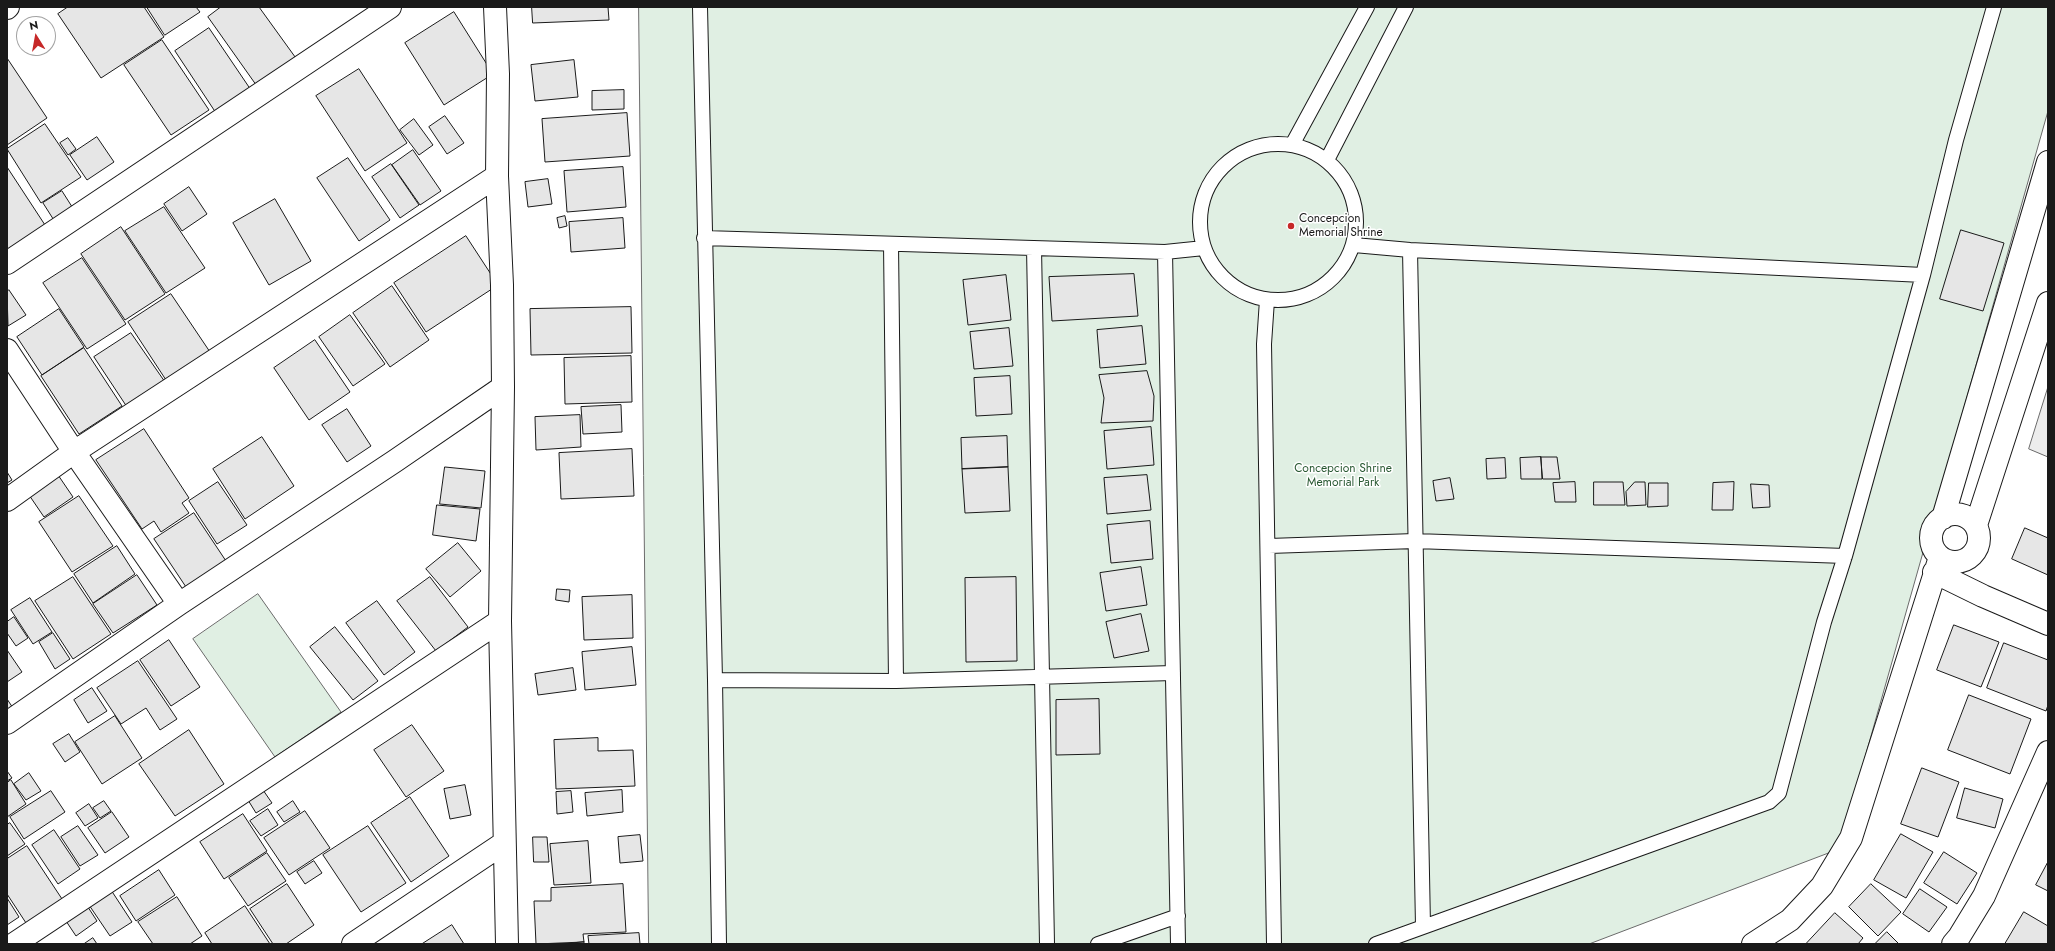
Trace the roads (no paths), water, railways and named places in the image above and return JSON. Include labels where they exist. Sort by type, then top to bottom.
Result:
[{"type":"street","points":[[7,263],[390,7]]},
{"type":"street","points":[[495,7],[498,74],[497,176],[502,285],[503,387],[500,621],[507,944]]},
{"type":"street","points":[[1943,518],[2048,162]]},
{"type":"street","points":[[7,500],[74,452],[497,176]]},
{"type":"street","points":[[1976,525],[2048,303]]},
{"type":"street","points":[[7,350],[74,452],[179,604]]},
{"type":"street","points":[[7,723],[179,604],[395,461],[503,387]]},
{"type":"street","points":[[1753,944],[1790,920],[1822,886],[1852,838],[1937,565],[1931,541],[1932,532],[1936,524],[1951,514],[1960,515],[1969,519],[1976,525],[1979,534],[1979,544],[1975,553],[1968,559],[1937,565]]},
{"type":"street","points":[[1937,565],[1983,596],[2048,624]]},
{"type":"street","points":[[14,944],[500,621]]},
{"type":"street","points":[[1953,944],[1959,937],[1984,896],[2048,752]]},
{"type":"street","points":[[353,944],[504,843]]},
{"type":"lane","points":[[700,7],[715,680],[718,944]]},
{"type":"lane","points":[[1292,145],[1367,7]]},
{"type":"lane","points":[[1326,160],[1406,7]]},
{"type":"lane","points":[[1376,944],[1769,802],[1780,793],[1824,622],[1845,556],[1923,275],[1956,140],[1994,7]]},
{"type":"lane","points":[[1265,145],[1292,145],[1310,150],[1326,160],[1347,183],[1357,214],[1354,245],[1344,265],[1330,282],[1311,294],[1290,300],[1267,300],[1246,294],[1228,283],[1213,268],[1204,248],[1199,221],[1204,195],[1218,171],[1239,154],[1265,145]]},
{"type":"lane","points":[[704,238],[1165,252],[1204,248]]},
{"type":"lane","points":[[891,244],[896,681]]},
{"type":"lane","points":[[1354,245],[1410,250],[1923,275]]},
{"type":"lane","points":[[1034,248],[1047,944]]},
{"type":"lane","points":[[1410,250],[1423,926]]},
{"type":"lane","points":[[1165,252],[1178,944]]},
{"type":"lane","points":[[1267,300],[1264,344],[1269,546],[1274,944]]},
{"type":"lane","points":[[1269,546],[1415,541],[1845,556]]},
{"type":"lane","points":[[715,680],[896,681],[1173,673]]},
{"type":"lane","points":[[1098,944],[1178,916]]},
{"type":"place","name":"Concepcion Memorial Shrine","points":[[1291,226]]},
{"type":"park label","name":"Concepcion Shrine Memorial Park","points":[[1343,476]]}]
